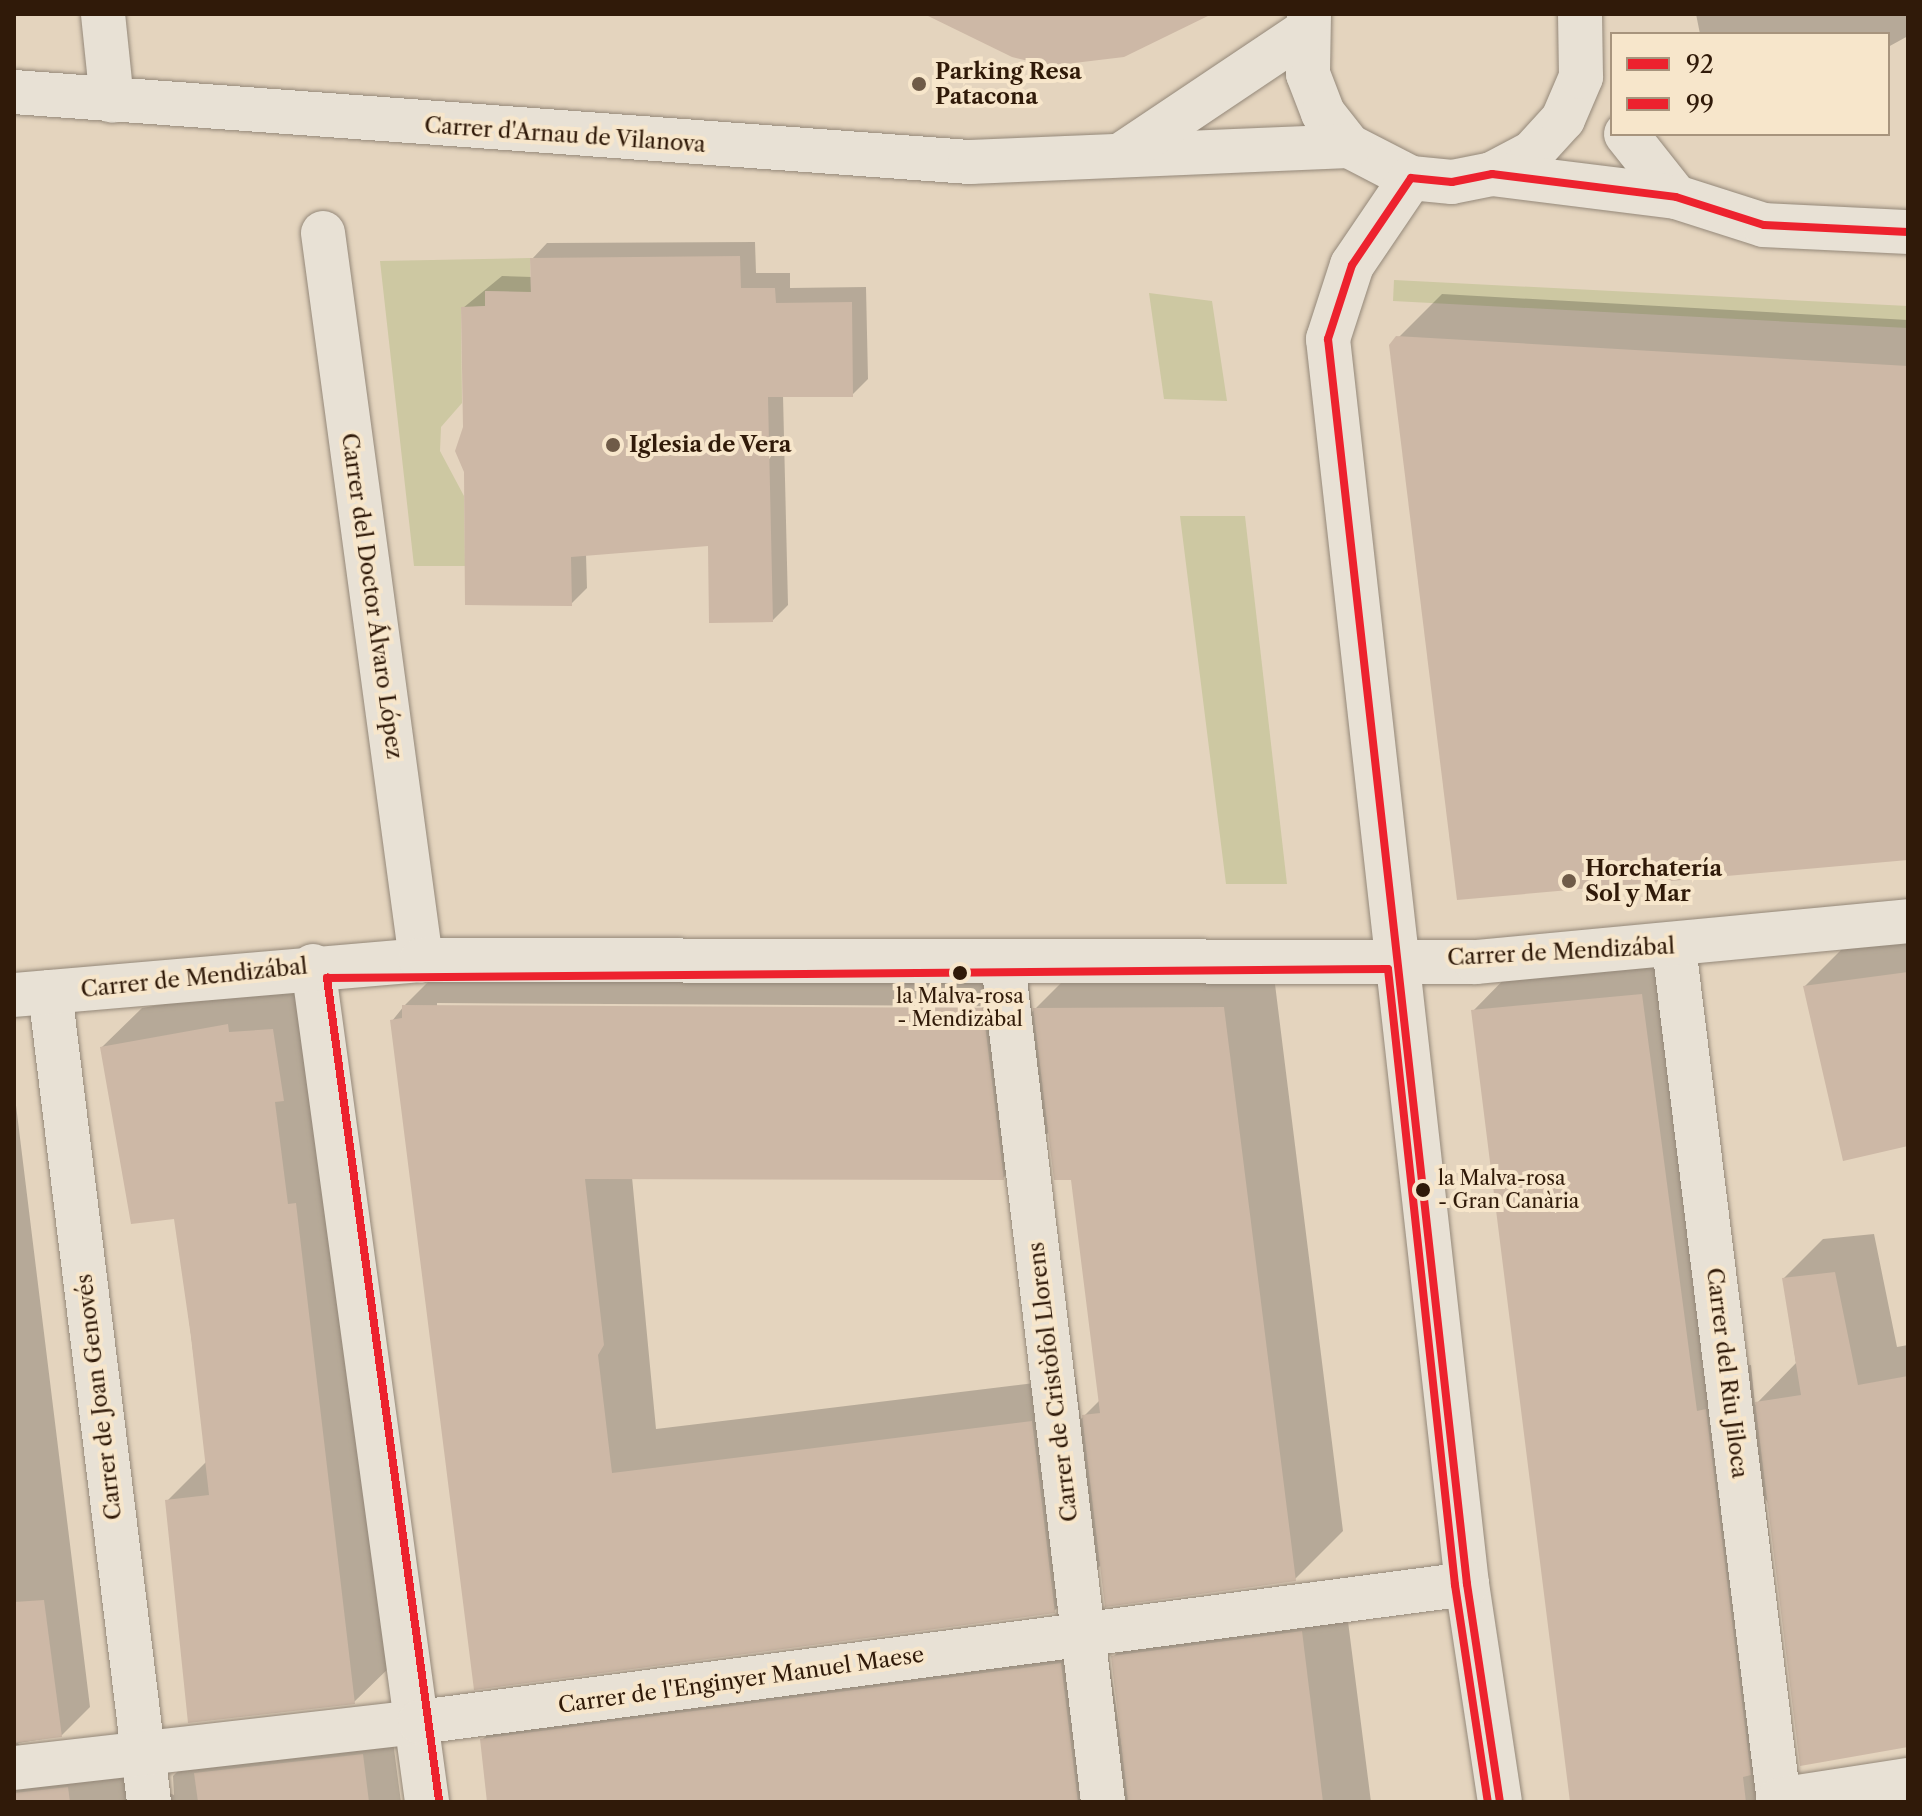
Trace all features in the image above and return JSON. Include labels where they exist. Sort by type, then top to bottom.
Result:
[{"type":"street","points":[[103,14],[112,101]]},
{"type":"street","points":[[1307,23],[1308,74],[1323,113],[1349,146],[1411,178],[1452,182],[1492,174],[1532,153],[1563,119],[1581,77],[1580,14]]},
{"type":"street","points":[[1117,158],[1307,23]]},
{"type":"street","points":[[1581,77],[1610,113]]},
{"type":"street","name":"Carrer d'Arnau de Vilanova","points":[[14,92],[917,160],[1117,158],[1349,146]]},
{"type":"street","points":[[1628,136],[1676,197]]},
{"type":"street","points":[[1492,174],[1676,197],[1764,225],[1908,232]]},
{"type":"street","points":[[1411,178],[1352,265],[1328,339],[1467,1584],[1500,1802]]},
{"type":"street","name":"Carrer del Doctor Álvaro López","points":[[323,233],[421,960]]},
{"type":"street","name":"Carrer de Mendizábal","points":[[32,994],[313,966],[421,960],[1003,963],[1399,957],[1476,962],[1674,947],[1908,921]]},
{"type":"street","name":"Carrer del Riu Jiloca","points":[[1674,947],[1779,1801],[1908,1780]]},
{"type":"street","name":"Carrer de Cristòfol Llorens","points":[[1003,963],[1103,1802]]},
{"type":"street","points":[[313,966],[420,1722],[427,1802]]},
{"type":"street","name":"Carrer de Joan Genovés","points":[[32,994],[149,1802]]},
{"type":"street","name":"Carrer de l'Enginyer Manuel Maese","points":[[14,1768],[420,1722],[1467,1584]]},
{"type":"shaded area","points":[[530,258],[531,306],[515,292],[485,291],[485,306],[461,308],[462,403],[441,427],[440,451],[464,496],[465,566],[414,566],[380,261]]},
{"type":"shaded area","points":[[1394,280],[1908,306],[1908,328],[1393,301]]},
{"type":"shaded area","points":[[1149,293],[1212,301],[1227,401],[1164,399]]},
{"type":"shaded area","points":[[1180,516],[1245,516],[1287,884],[1226,884]]},
{"type":"building","points":[[924,14],[1212,14],[1124,57],[1049,66],[1012,57]]},
{"type":"building","name":"Iglesia de Vera","points":[[740,256],[741,288],[775,288],[776,303],[852,302],[853,397],[768,397],[773,622],[709,623],[708,546],[571,557],[572,606],[465,605],[464,472],[455,451],[463,427],[461,307],[485,306],[485,291],[531,292],[530,258]]},
{"type":"building","points":[[1396,336],[1908,366],[1908,860],[1457,900],[1389,345]]},
{"type":"building","points":[[1908,972],[1908,1146],[1843,1161],[1803,986]]},
{"type":"building","points":[[1642,994],[1697,1411],[1706,1409],[1751,1775],[1743,1777],[1746,1802],[1570,1802],[1471,1010]]},
{"type":"building","points":[[402,1005],[983,1008],[1004,1180],[585,1179],[604,1345],[598,1355],[612,1473],[1032,1421],[1055,1613],[474,1690],[390,1020],[402,1018]]},
{"type":"building","points":[[1224,1007],[1296,1581],[1105,1607],[1082,1415],[1100,1413],[1071,1180],[1054,1180],[1033,1008]]},
{"type":"building","points":[[228,1024],[229,1032],[273,1029],[284,1101],[275,1102],[288,1204],[296,1203],[355,1704],[188,1723],[165,1500],[209,1495],[191,1337],[174,1219],[131,1224],[100,1047]]},
{"type":"building","points":[[1835,1272],[1858,1385],[1908,1376],[1908,1747],[1800,1766],[1755,1402],[1801,1395],[1782,1278]]},
{"type":"building","points":[[44,1600],[62,1737],[14,1743],[14,1602]]},
{"type":"building","points":[[1302,1631],[1323,1802],[1128,1802],[1111,1656]]},
{"type":"building","points":[[1061,1663],[1078,1802],[487,1802],[480,1739]]},
{"type":"building","points":[[363,1754],[369,1802],[198,1802],[194,1773]]},
{"type":"building","points":[[68,1787],[70,1802],[14,1802],[14,1793]]},
{"type":"transit line","name":"92","points":[[1411,178],[1452,182],[1492,174],[1676,197],[1764,225],[1908,232]]},
{"type":"transit line","name":"92","points":[[1411,178],[1352,265],[1328,339],[1467,1584],[1500,1802]]},
{"type":"transit line","name":"99","points":[[439,1800],[327,978],[1388,969],[1455,1585],[1488,1802]]},
{"type":"place","name":"Parking Resa Patacona","points":[[919,84]]},
{"type":"place","name":"Iglesia de Vera","points":[[613,445]]},
{"type":"place","name":"Horchatería Sol y Mar","points":[[1569,881]]},
{"type":"place","name":"la Malva-rosa - Mendizàbal","points":[[960,973]]},
{"type":"place","name":"la Malva-rosa - Gran Canària","points":[[1423,1190]]}]
